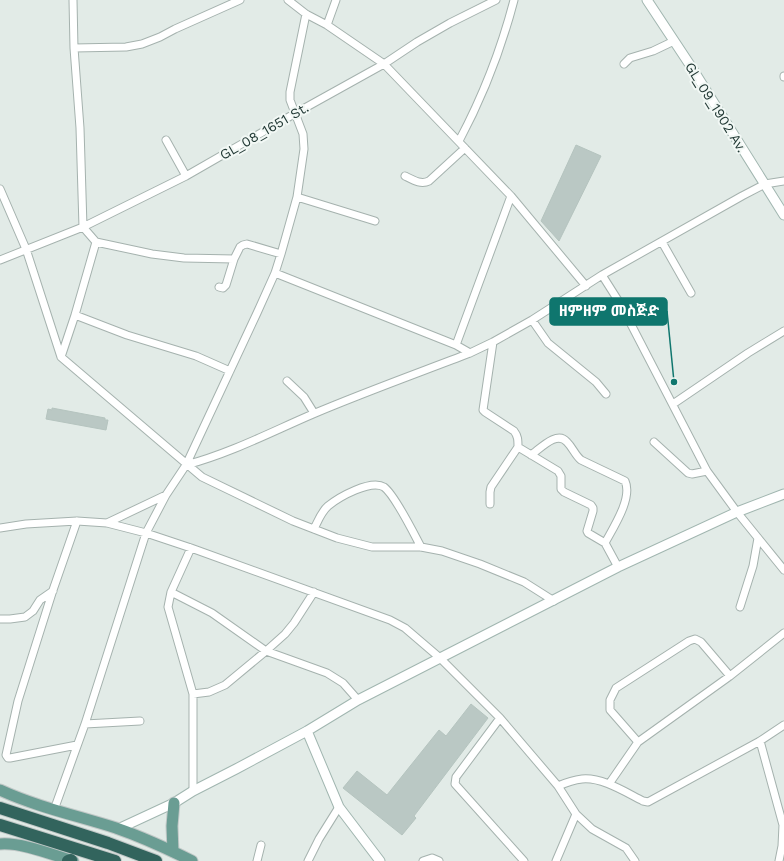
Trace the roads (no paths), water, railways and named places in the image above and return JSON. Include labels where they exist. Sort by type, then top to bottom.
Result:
[{"type":"highway","points":[[0,808],[108,843],[156,861]]},
{"type":"highway","points":[[0,825],[115,861]]},
{"type":"main road","name":"GL_09_1902 Av.","points":[[647,0],[784,214]]},
{"type":"main road","points":[[118,829],[174,803],[193,791],[307,731],[358,700],[618,567],[737,512],[784,494]]},
{"type":"main road","points":[[307,731],[339,807],[380,861]]},
{"type":"main road","points":[[0,790],[54,810],[118,829],[192,861]]},
{"type":"main road","points":[[173,852],[172,826],[174,803]]},
{"type":"main road","points":[[0,844],[24,847],[71,861]]},
{"type":"street","points":[[73,0],[74,48],[80,128],[83,227],[96,242],[152,254],[184,258],[234,259]]},
{"type":"street","points":[[74,48],[126,47],[142,44],[160,37],[225,3],[240,0]]},
{"type":"street","points":[[288,0],[306,14],[327,25],[384,64],[511,196],[586,286]]},
{"type":"street","points":[[327,25],[336,0]]},
{"type":"street","name":"GL_08_1651 St.","points":[[0,260],[83,227],[186,176],[384,64],[417,42],[450,23],[496,0]]},
{"type":"street","points":[[459,141],[473,116],[493,69],[514,0]]},
{"type":"street","points":[[54,810],[85,724],[146,533],[166,495],[186,465],[230,371],[281,254],[297,197],[304,149],[303,134],[294,114],[290,100],[290,92],[306,14]]},
{"type":"street","points":[[624,64],[630,58],[653,51],[674,41]]},
{"type":"street","points":[[166,140],[186,176]]},
{"type":"street","points":[[405,176],[421,183],[429,181],[465,148]]},
{"type":"street","points":[[186,465],[236,448],[314,413],[470,353],[532,320],[602,275],[765,184],[784,181]]},
{"type":"street","points":[[0,189],[26,249],[61,357],[140,423],[186,465],[202,477],[254,503],[314,530],[353,543],[372,547],[421,547],[442,551],[480,564],[524,582],[554,601]]},
{"type":"street","points":[[456,344],[511,196]]},
{"type":"street","points":[[297,197],[375,221]]},
{"type":"street","points":[[61,357],[96,242]]},
{"type":"street","points":[[662,242],[691,293]]},
{"type":"street","points":[[219,287],[223,288],[226,285],[234,259],[243,245],[248,244],[281,254]]},
{"type":"street","points":[[274,273],[456,344],[470,353]]},
{"type":"street","points":[[602,275],[621,305],[707,471],[737,512],[784,570]]},
{"type":"street","points":[[75,315],[127,335],[196,356],[230,371]]},
{"type":"street","points":[[532,320],[548,343],[596,382],[606,394]]},
{"type":"street","points":[[673,404],[748,352],[784,330]]},
{"type":"street","points":[[490,504],[491,487],[518,447],[517,435],[514,431],[483,410],[493,342]]},
{"type":"street","points":[[287,381],[304,397],[314,413]]},
{"type":"street","points":[[532,455],[554,438],[563,439],[567,441],[577,457],[581,460],[625,481],[626,488],[623,510],[605,543]]},
{"type":"street","points":[[654,442],[684,471],[692,474],[707,471]]},
{"type":"street","points":[[518,447],[560,474],[561,489],[591,505],[593,511],[587,531],[605,543],[618,567]]},
{"type":"street","points":[[314,530],[327,507],[342,497],[366,486],[375,484],[384,488],[391,496],[421,547]]},
{"type":"street","points":[[107,523],[166,495]]},
{"type":"street","points":[[77,521],[53,590],[18,701],[6,757],[10,758],[77,745]]},
{"type":"street","points":[[0,528],[26,524],[77,521],[107,523],[146,533],[191,548],[390,620],[405,628],[440,658],[500,718],[558,786],[576,814],[592,829],[626,848],[635,861]]},
{"type":"street","points":[[740,607],[748,585],[758,538]]},
{"type":"street","points":[[191,548],[168,601],[169,615],[193,694],[193,791]]},
{"type":"street","points":[[0,619],[25,617],[33,610],[40,600],[53,590]]},
{"type":"street","points":[[171,592],[212,613],[266,651],[327,673],[343,683],[358,700]]},
{"type":"street","points":[[193,694],[209,692],[225,684],[266,651],[285,634],[294,623],[314,592]]},
{"type":"street","points":[[609,784],[638,742],[730,676],[784,633]]},
{"type":"street","points":[[638,742],[610,710],[610,700],[616,688],[689,641],[695,639],[701,642],[730,676]]},
{"type":"street","points":[[500,718],[456,777],[455,784],[522,860]]},
{"type":"street","points":[[85,724],[140,721]]},
{"type":"street","points":[[558,786],[583,779],[609,784],[648,802],[760,741],[784,725]]},
{"type":"street","points":[[760,741],[784,824],[779,861]]},
{"type":"street","points":[[308,861],[325,828],[339,807]]},
{"type":"street","points":[[556,861],[576,814]]},
{"type":"street","points":[[257,861],[261,845]]},
{"type":"street","points":[[423,861],[432,858],[439,861]]},
{"type":"place","name":"ዘምዘም መስጅድ","points":[[674,382]]}]
